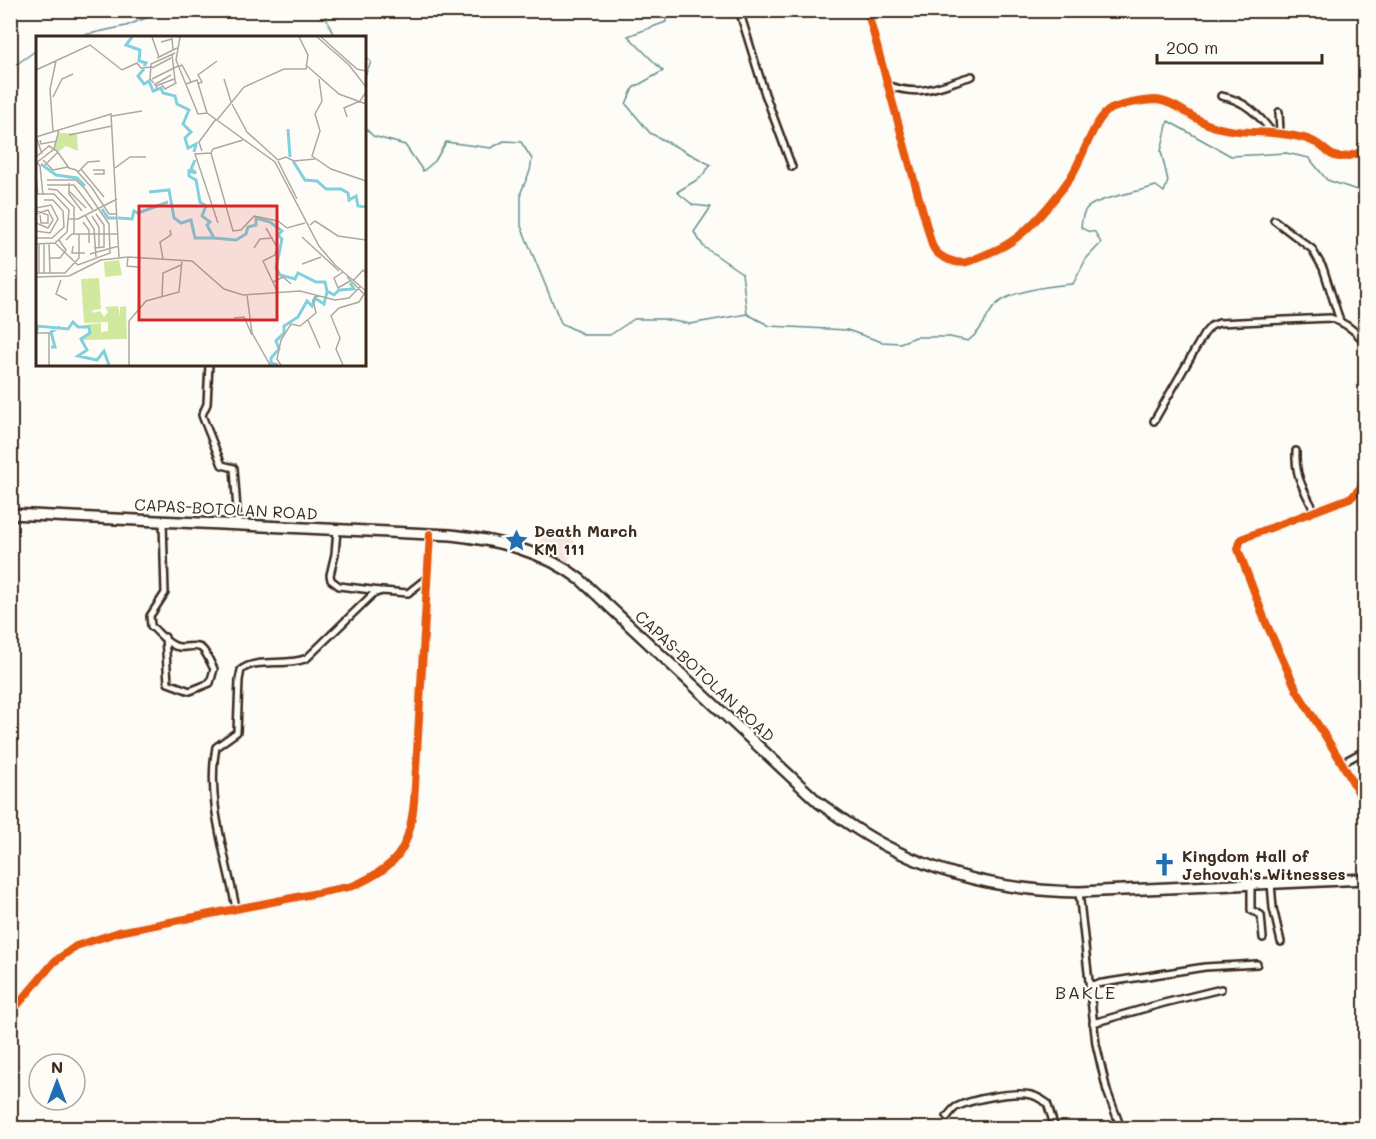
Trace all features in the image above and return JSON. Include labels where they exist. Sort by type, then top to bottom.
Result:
[{"type":"main road","name":"CAPAS-BOTOLAN ROAD","points":[[10,514],[471,537],[508,545],[543,557],[572,573],[593,591],[806,792],[879,843],[915,859],[976,880],[1041,891],[1079,892],[1365,879]]},
{"type":"street","points":[[739,10],[765,94],[792,166]]},
{"type":"street","points":[[867,10],[932,245],[937,253],[963,264],[1006,245],[1025,231],[1069,180],[1082,158],[1098,120],[1110,110],[1154,100],[1220,128],[1251,132],[1280,132],[1305,138],[1339,157],[1365,150]]},
{"type":"street","points":[[886,85],[907,91],[923,92],[972,76]]},
{"type":"street","points":[[1221,96],[1240,101],[1260,117],[1272,132]]},
{"type":"street","points":[[1279,112],[1280,132]]},
{"type":"street","points":[[1274,220],[1312,249],[1323,268],[1340,321]]},
{"type":"street","points":[[1154,421],[1203,334],[1211,326],[1219,323],[1320,317],[1340,321],[1359,335],[1365,344]]},
{"type":"street","points":[[209,366],[207,404],[202,415],[222,465],[234,468],[238,525]]},
{"type":"street","points":[[1296,451],[1297,476],[1314,510]]},
{"type":"street","points":[[1365,456],[1361,487],[1352,497],[1241,539],[1238,549],[1266,622],[1297,691],[1363,795],[1365,806]]},
{"type":"street","points":[[163,522],[165,593],[150,616],[151,626],[165,637],[169,643],[177,647],[197,647],[203,650],[214,669],[210,683],[190,691],[167,683],[165,637]]},
{"type":"street","points":[[337,530],[330,575],[331,580],[339,586],[408,593],[427,578]]},
{"type":"street","points":[[10,1014],[54,962],[76,946],[119,932],[353,886],[378,875],[398,855],[412,825],[430,534]]},
{"type":"street","points":[[236,908],[215,812],[214,774],[216,747],[237,732],[239,680],[242,669],[252,664],[295,662],[307,658],[365,601],[376,592],[382,591]]},
{"type":"street","points":[[1342,762],[1365,750]]},
{"type":"street","points":[[1251,884],[1251,910],[1261,915],[1263,938]]},
{"type":"street","points":[[1270,884],[1281,942]]},
{"type":"street","points":[[1079,892],[1093,1023],[1107,1091],[1121,1128]]},
{"type":"street","points":[[1090,985],[1205,967],[1257,964]]},
{"type":"street","points":[[1093,1023],[1221,990]]},
{"type":"street","points":[[947,1118],[957,1107],[1013,1094],[1029,1095],[1047,1103],[1055,1128]]},
{"type":"shaded area","points":[[559,533],[575,541],[568,564],[538,550],[542,534],[554,540]]},
{"type":"waterway","points":[[79,36],[126,26],[165,10]]},
{"type":"waterway","points":[[323,10],[332,32],[337,36]]},
{"type":"waterway","points":[[666,10],[666,22],[628,36],[663,71],[633,88],[626,104],[650,133],[711,165],[700,178],[677,192],[693,205],[711,207],[694,232],[704,247],[742,273],[747,314],[770,326],[847,330],[882,342],[900,343],[916,337],[950,337],[968,341],[980,329],[993,308],[1008,297],[1030,290],[1073,284],[1086,259],[1101,243],[1095,232],[1081,227],[1083,214],[1092,204],[1156,186],[1164,192],[1168,181],[1161,151],[1168,121],[1231,156],[1286,153],[1309,158],[1327,180],[1357,190],[1366,202]]},
{"type":"waterway","points":[[10,69],[36,50]]},
{"type":"waterway","points":[[366,58],[371,62],[366,73]]},
{"type":"waterway","points":[[366,129],[373,136],[405,145],[423,171],[435,161],[446,142],[491,148],[504,141],[521,142],[532,159],[530,171],[521,192],[521,226],[561,323],[585,335],[610,335],[634,319],[662,319],[690,324],[747,314]]},
{"type":"cycle path","points":[[867,10],[932,245],[938,254],[954,262],[970,261],[1000,248],[1031,225],[1070,178],[1099,121],[1111,109],[1121,105],[1163,101],[1210,125],[1232,130],[1277,133],[1303,138],[1316,143],[1336,157],[1349,156],[1366,150]]},
{"type":"cycle path","points":[[1366,456],[1361,487],[1352,497],[1241,539],[1238,549],[1266,623],[1297,691],[1366,806]]},
{"type":"cycle path","points":[[10,1014],[54,962],[76,946],[119,932],[353,886],[380,871],[398,855],[409,833],[414,802],[430,534]]},
{"type":"place","name":"Death March KM 111","points":[[516,540]]},
{"type":"place","name":"Kingdom Hall of Jehovah's Witnesses","points":[[1164,865]]},
{"type":"district","name":"BAKLE","points":[[1086,993]]}]
